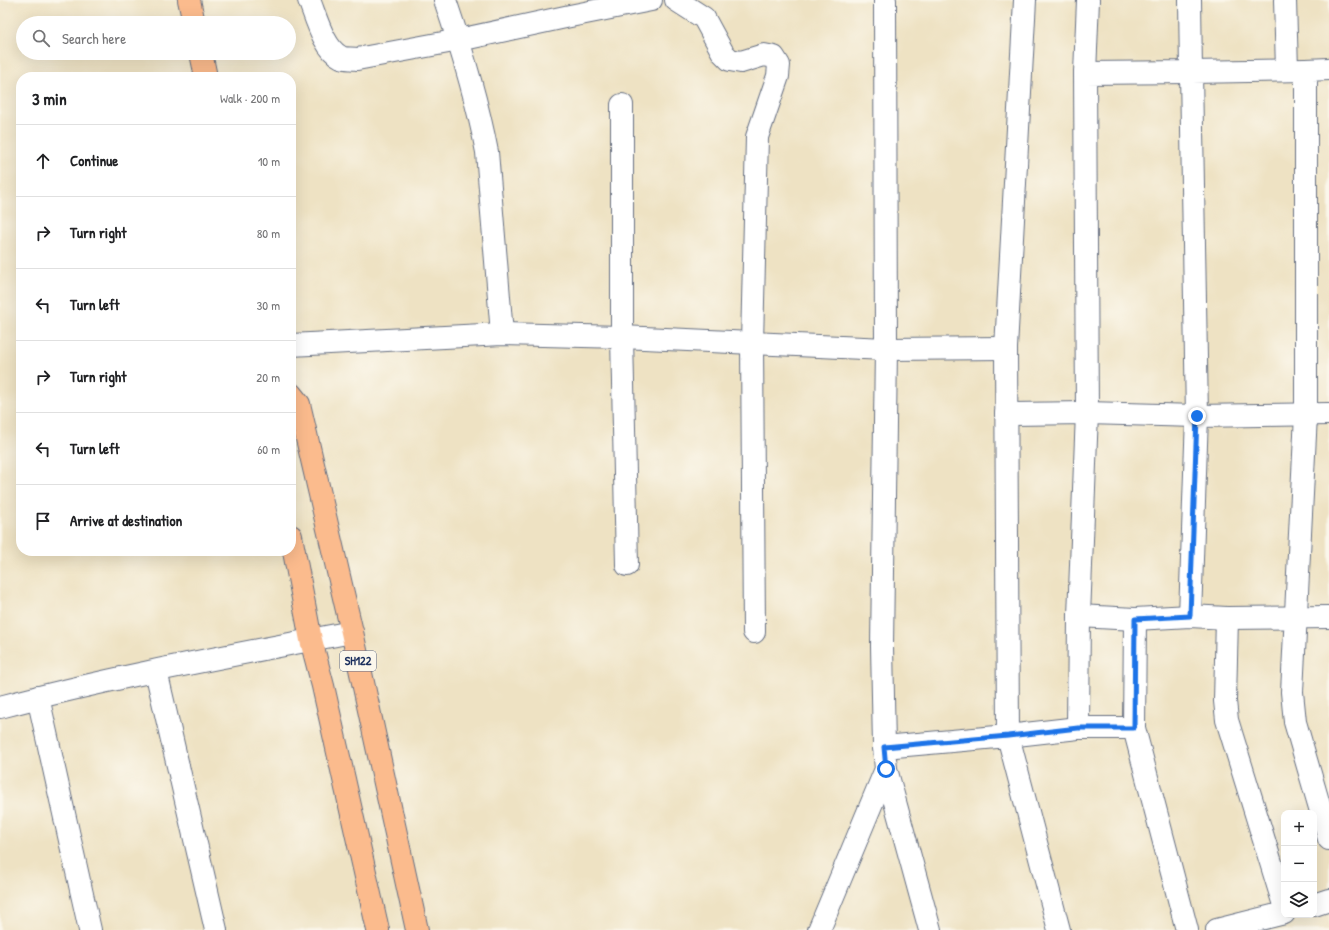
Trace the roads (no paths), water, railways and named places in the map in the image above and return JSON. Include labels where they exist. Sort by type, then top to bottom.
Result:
[{"type":"main road","points":[[188,0],[192,16]]},
{"type":"main road","name":"SH122","points":[[296,400],[299,404],[352,632],[417,930]]},
{"type":"main road","points":[[295,556],[311,640],[323,686],[378,930]]},
{"type":"street","points":[[310,0],[322,33],[330,48],[341,57],[357,59],[459,40],[568,8],[651,0]]},
{"type":"street","points":[[445,0],[459,40],[487,152],[502,334]]},
{"type":"street","points":[[676,0],[704,18],[723,53],[730,60],[741,62],[764,55],[774,57],[779,65],[778,76],[757,137],[752,343],[754,632]]},
{"type":"street","points":[[885,0],[886,349],[882,646],[884,747],[886,769],[930,930]]},
{"type":"street","points":[[1025,0],[1006,348],[1008,736],[1059,930]]},
{"type":"street","points":[[1078,728],[1079,616],[1087,414],[1085,73],[1088,0]]},
{"type":"street","points":[[1190,0],[1197,416],[1190,616]]},
{"type":"street","points":[[1286,0],[1296,70],[1306,415],[1295,617],[1292,708],[1329,839]]},
{"type":"street","points":[[1085,73],[1329,69]]},
{"type":"street","points":[[622,105],[622,337],[627,565]]},
{"type":"street","points":[[296,345],[502,334],[622,337],[886,349],[1006,348]]},
{"type":"street","points":[[1006,414],[1197,416],[1329,414]]},
{"type":"street","points":[[1079,616],[1135,619],[1190,616],[1227,618],[1329,617]]},
{"type":"street","points":[[1227,618],[1225,701],[1227,720],[1281,895]]},
{"type":"street","points":[[1135,619],[1134,728],[1187,930]]},
{"type":"street","points":[[0,707],[156,671],[352,632]]},
{"type":"street","points":[[156,671],[216,930]]},
{"type":"street","points":[[38,697],[90,930]]},
{"type":"street","points":[[884,747],[1078,728],[1134,728]]},
{"type":"street","points":[[819,930],[886,769]]},
{"type":"street","points":[[1317,904],[1329,900]]},
{"type":"street","points":[[1217,930],[1281,914]]},
{"type":"street","points":[[1288,918],[1291,930]]}]
